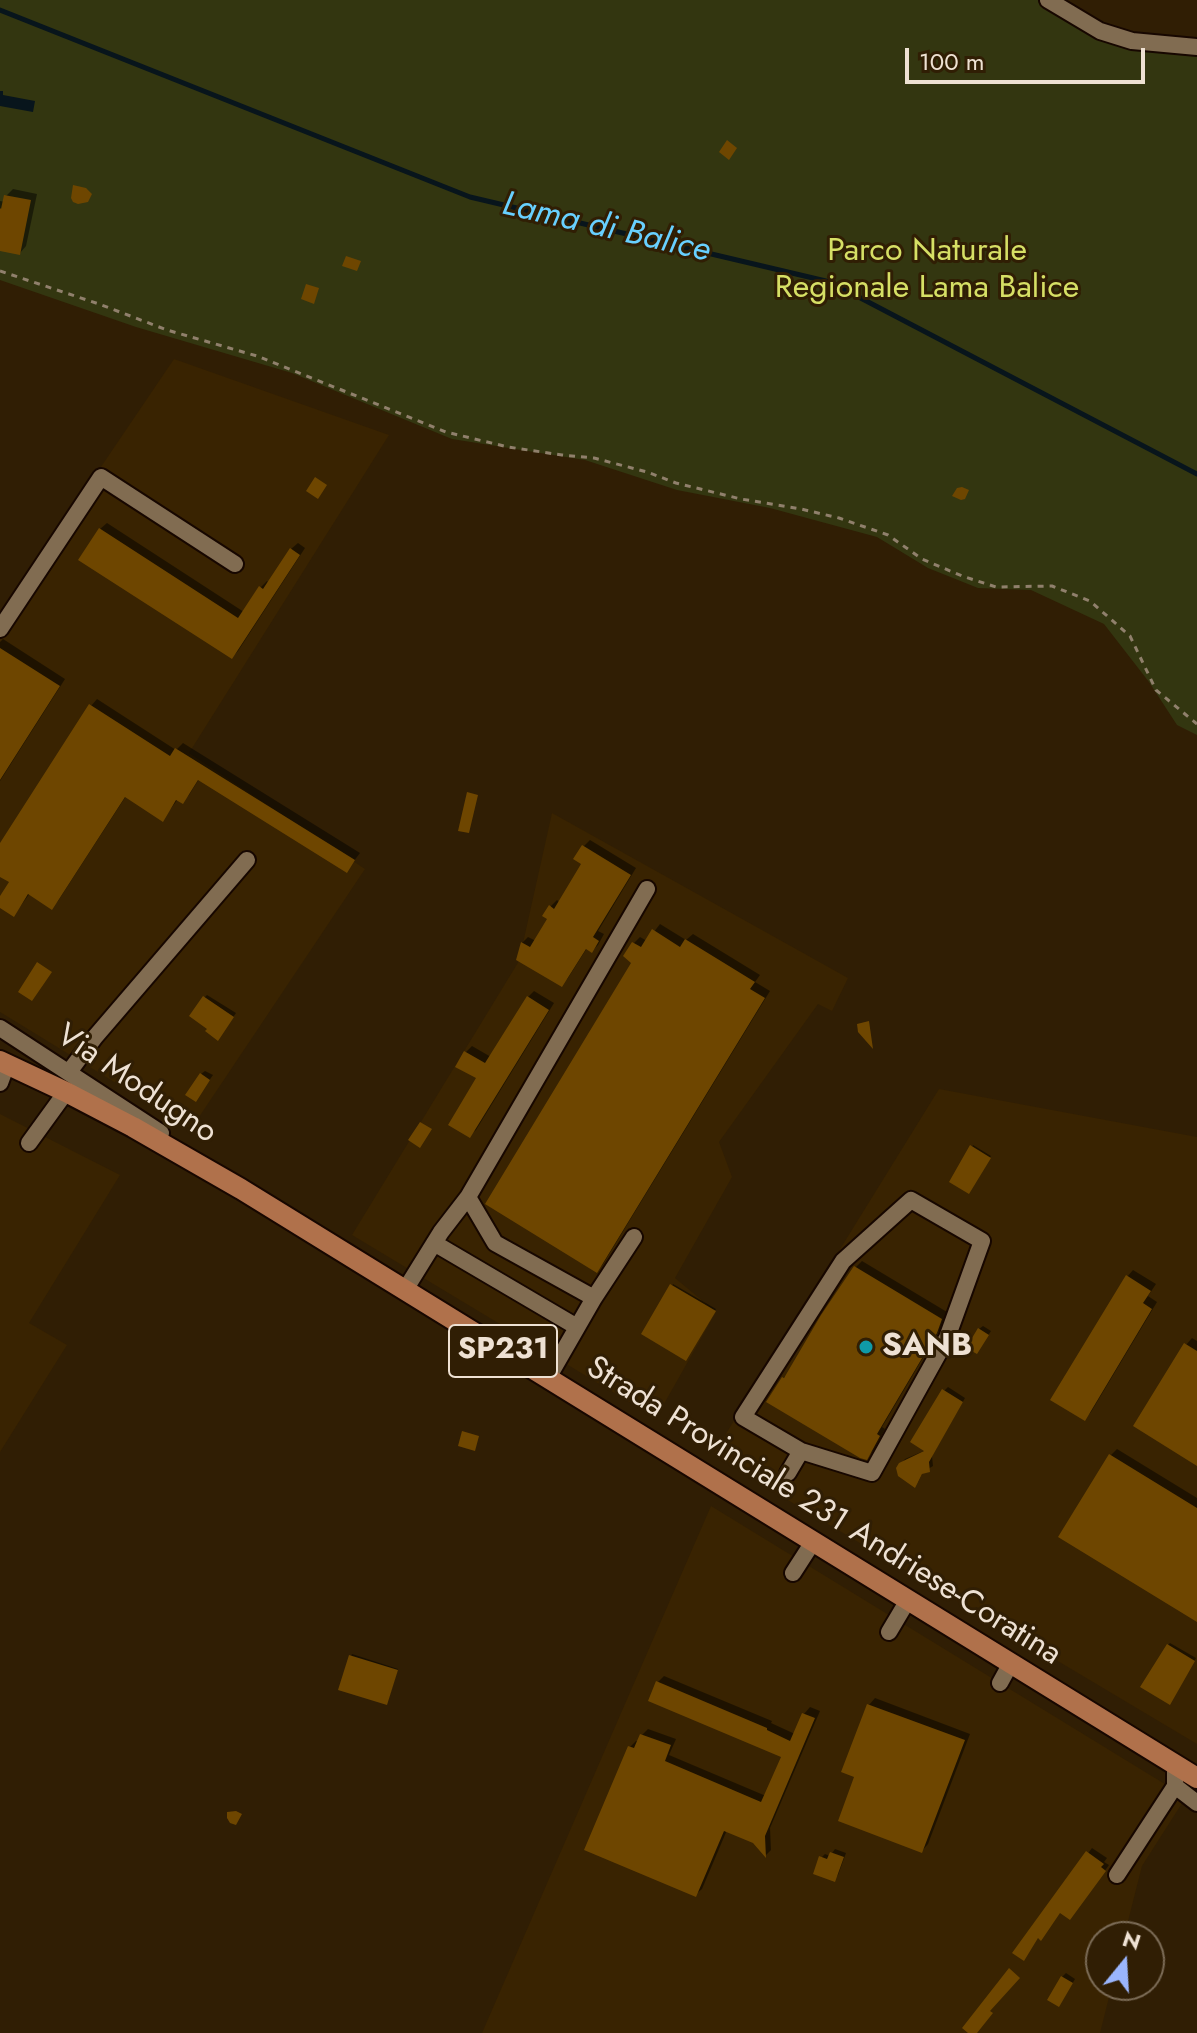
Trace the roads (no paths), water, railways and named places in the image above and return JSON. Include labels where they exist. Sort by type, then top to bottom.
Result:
[{"type":"main road","name":"Strada Provinciale 231 Andriese-Coratina","points":[[2,1069],[68,1082],[133,1127],[241,1189],[1197,1778]]},
{"type":"street","points":[[1048,0],[1100,31],[1132,41],[1197,47]]},
{"type":"street","points":[[0,629],[101,477],[235,564]]},
{"type":"street","points":[[29,1143],[95,1037],[247,860]]},
{"type":"street","points":[[405,1290],[468,1197],[647,889]]},
{"type":"street","name":"Via Modugno","points":[[0,1028],[68,1082]]},
{"type":"street","points":[[468,1197],[495,1243],[594,1298]]},
{"type":"street","points":[[911,1200],[982,1241],[947,1338],[872,1473],[801,1451],[743,1417],[843,1261],[911,1200]]},
{"type":"street","points":[[548,1378],[634,1237]]},
{"type":"street","points":[[434,1243],[577,1327]]},
{"type":"street","points":[[788,1473],[801,1451]]},
{"type":"street","points":[[793,1573],[813,1542]]},
{"type":"street","points":[[889,1632],[908,1600]]},
{"type":"street","points":[[1000,1683],[1011,1663]]},
{"type":"street","points":[[1117,1875],[1175,1786],[1175,1764]]},
{"type":"street","points":[[1175,1786],[1197,1803]]},
{"type":"waterway","name":"Lama di Balice","points":[[0,10],[470,197],[830,282],[1197,474]]},
{"type":"place","name":"SANB","points":[[866,1347]]},
{"type":"park label","name":"Parco Naturale Regionale Lama Balice","points":[[927,270]]}]
